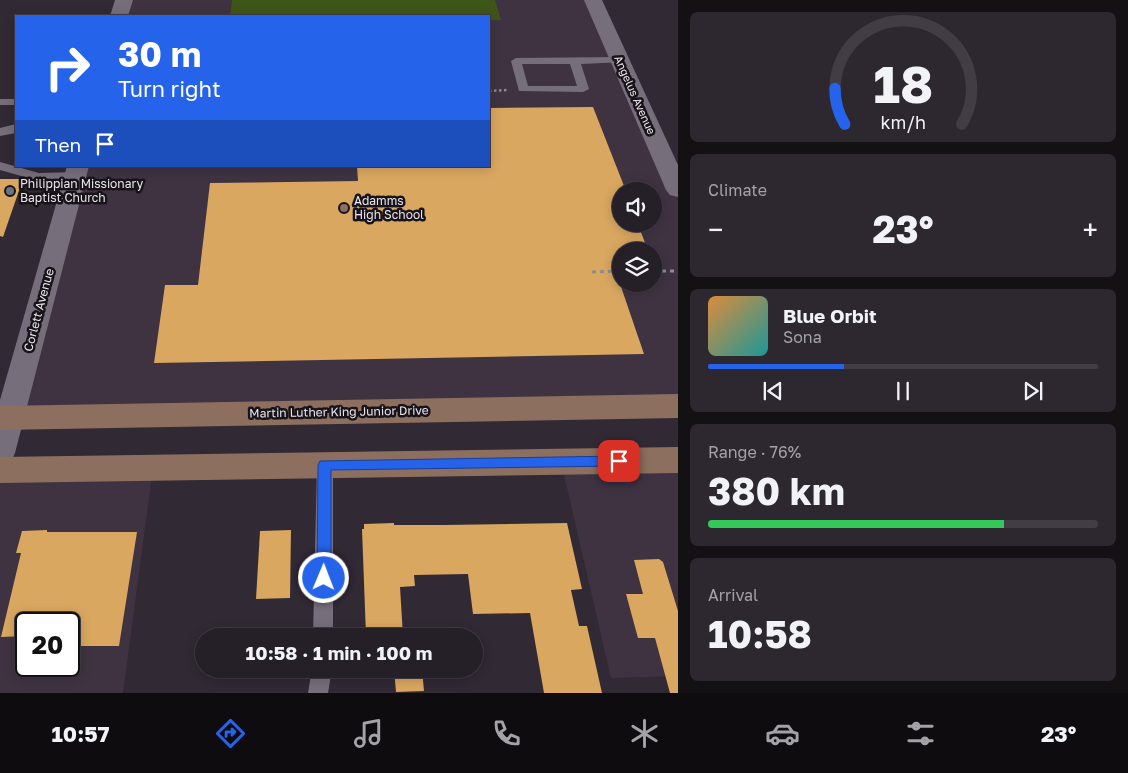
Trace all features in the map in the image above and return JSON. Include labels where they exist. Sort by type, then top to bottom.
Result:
[{"type":"main road","name":"Martin Luther King Junior Drive","points":[[5,418],[678,406]]},
{"type":"main road","points":[[0,470],[678,460]]},
{"type":"street","points":[[119,15],[124,0]]},
{"type":"street","name":"Angelus Avenue","points":[[593,0],[678,190]]},
{"type":"street","name":"Corlett Avenue","points":[[0,453],[5,418],[77,171]]},
{"type":"lane","points":[[575,61],[583,88],[523,89],[516,62],[620,60]]},
{"type":"lane","points":[[0,102],[15,102]]},
{"type":"lane","points":[[0,132],[15,128]]},
{"type":"lane","points":[[0,166],[39,177],[77,171]]},
{"type":"lane","points":[[323,628],[324,465]]},
{"type":"lane","points":[[318,693],[320,678]]},
{"type":"path","points":[[490,91],[508,90]]},
{"type":"path","points":[[592,272],[612,271]]},
{"type":"path","points":[[662,271],[678,271]]},
{"type":"shaded area","name":"Adamms High School","points":[[124,0],[593,0],[678,190],[678,406],[10,418],[78,167],[490,167],[490,15],[119,15]]},
{"type":"shaded area","points":[[678,460],[678,676],[611,678],[561,462]]},
{"type":"shaded area","points":[[153,468],[123,693],[0,693],[0,470]]},
{"type":"green space","points":[[232,0],[495,0],[501,20],[490,20],[490,15],[230,15]]},
{"type":"building","points":[[593,107],[622,182],[612,182],[612,232],[641,232],[645,242],[612,242],[612,292],[623,292],[644,354],[154,363],[165,285],[198,285],[210,183],[358,181],[357,167],[490,167],[490,108]]},
{"type":"building","points":[[0,179],[23,179],[3,237],[0,236]]},
{"type":"building","points":[[567,523],[582,589],[571,590],[579,626],[587,626],[602,693],[544,693],[530,613],[473,614],[468,574],[414,575],[415,586],[400,587],[403,628],[366,628],[362,529],[364,529],[364,524]]},
{"type":"building","points":[[291,530],[290,598],[256,599],[260,531]]},
{"type":"building","points":[[22,531],[137,532],[119,646],[80,646],[80,612],[15,612],[15,636],[1,637],[21,553],[16,553]]},
{"type":"building","points":[[659,559],[663,562],[678,611],[678,693],[670,693],[655,638],[638,638],[626,594],[643,594],[634,560]]},
{"type":"building","points":[[395,678],[423,678],[424,691],[396,692]]},
{"type":"place","name":"Philippian Missionary Baptist Church","points":[[10,191]]},
{"type":"place","name":"Adamms High School","points":[[344,208]]},
{"type":"route","points":[[324,578],[324,465],[619,461]]}]
